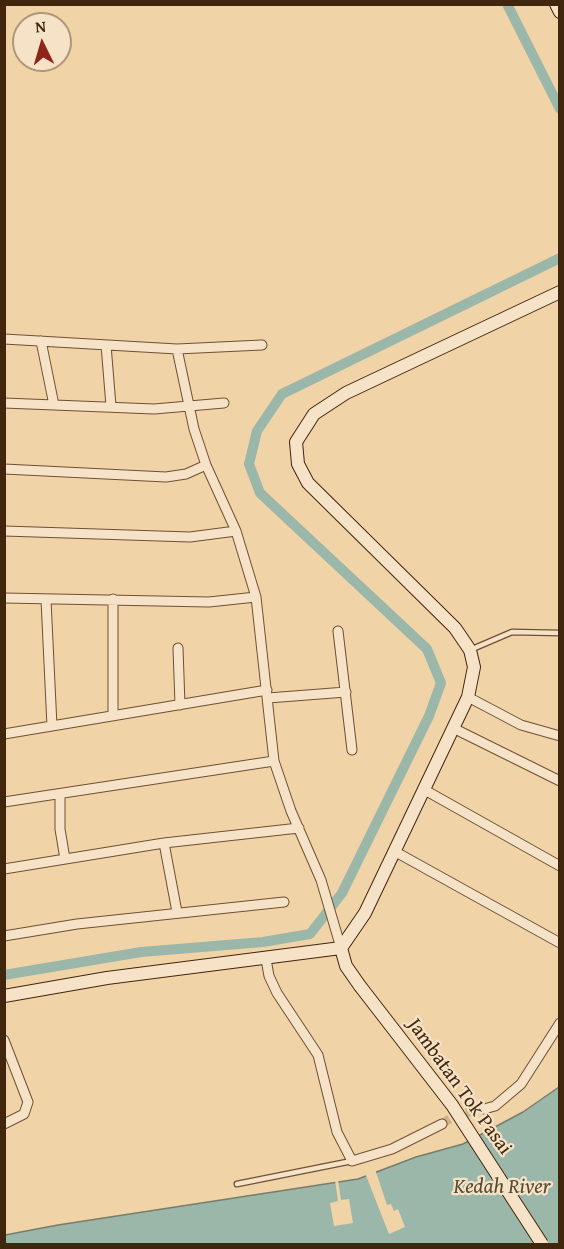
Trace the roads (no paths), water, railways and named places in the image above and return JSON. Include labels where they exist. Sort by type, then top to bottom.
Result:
[{"type":"main road","points":[[556,4],[560,12]]},
{"type":"main road","points":[[4,996],[107,978],[266,959],[339,942],[365,913],[468,697],[474,667],[470,650],[455,628],[319,496],[301,473],[295,447],[309,420],[346,393],[472,335],[560,291]]},
{"type":"main road","name":"Jambatan Tok Pasai","points":[[339,942],[346,966],[452,1105],[542,1245]]},
{"type":"street","points":[[4,339],[177,349],[262,345]]},
{"type":"street","points":[[41,341],[54,405]]},
{"type":"street","points":[[106,345],[111,406]]},
{"type":"street","points":[[177,349],[189,406],[206,465],[236,531],[256,597],[274,761],[321,880],[339,942]]},
{"type":"street","points":[[4,403],[154,409],[225,403]]},
{"type":"street","points":[[4,469],[166,477],[186,474],[206,465]]},
{"type":"street","points":[[4,531],[190,537],[236,531]]},
{"type":"street","points":[[4,598],[209,602],[256,597]]},
{"type":"street","points":[[113,599],[113,716]]},
{"type":"street","points":[[46,600],[52,726]]},
{"type":"street","points":[[338,631],[352,750]]},
{"type":"street","points":[[178,648],[180,705]]},
{"type":"street","points":[[4,734],[180,705],[267,694],[346,692]]},
{"type":"street","points":[[468,697],[521,725],[560,736]]},
{"type":"street","points":[[453,728],[560,781]]},
{"type":"street","points":[[4,802],[274,761]]},
{"type":"street","points":[[423,789],[560,866]]},
{"type":"street","points":[[60,794],[60,829],[65,859]]},
{"type":"street","points":[[4,868],[164,843],[299,828]]},
{"type":"street","points":[[164,843],[177,912]]},
{"type":"street","points":[[394,852],[560,943]]},
{"type":"street","points":[[4,936],[177,912],[284,902]]},
{"type":"street","points":[[266,959],[277,993],[318,1056],[337,1132],[352,1161],[392,1149],[442,1124]]},
{"type":"street","points":[[484,1109],[500,1102],[520,1084],[560,1023]]},
{"type":"street","points":[[4,1040],[28,1102],[24,1114],[4,1125]]},
{"type":"lane","points":[[470,650],[512,632],[560,633]]},
{"type":"lane","points":[[237,1184],[352,1161]]},
{"type":"water","name":"Kedah River","points":[[559,1087],[559,1244],[5,1244],[5,1235],[58,1225],[358,1179],[416,1157],[463,1144],[523,1112]]},
{"type":"waterway","points":[[507,4],[560,109]]},
{"type":"waterway","points":[[4,975],[141,952],[263,942],[310,934],[342,893],[429,716],[441,683],[427,649],[260,493],[249,464],[257,431],[282,394],[560,258]]},
{"type":"tunnel","points":[[442,1124],[455,1115],[484,1109]]}]
